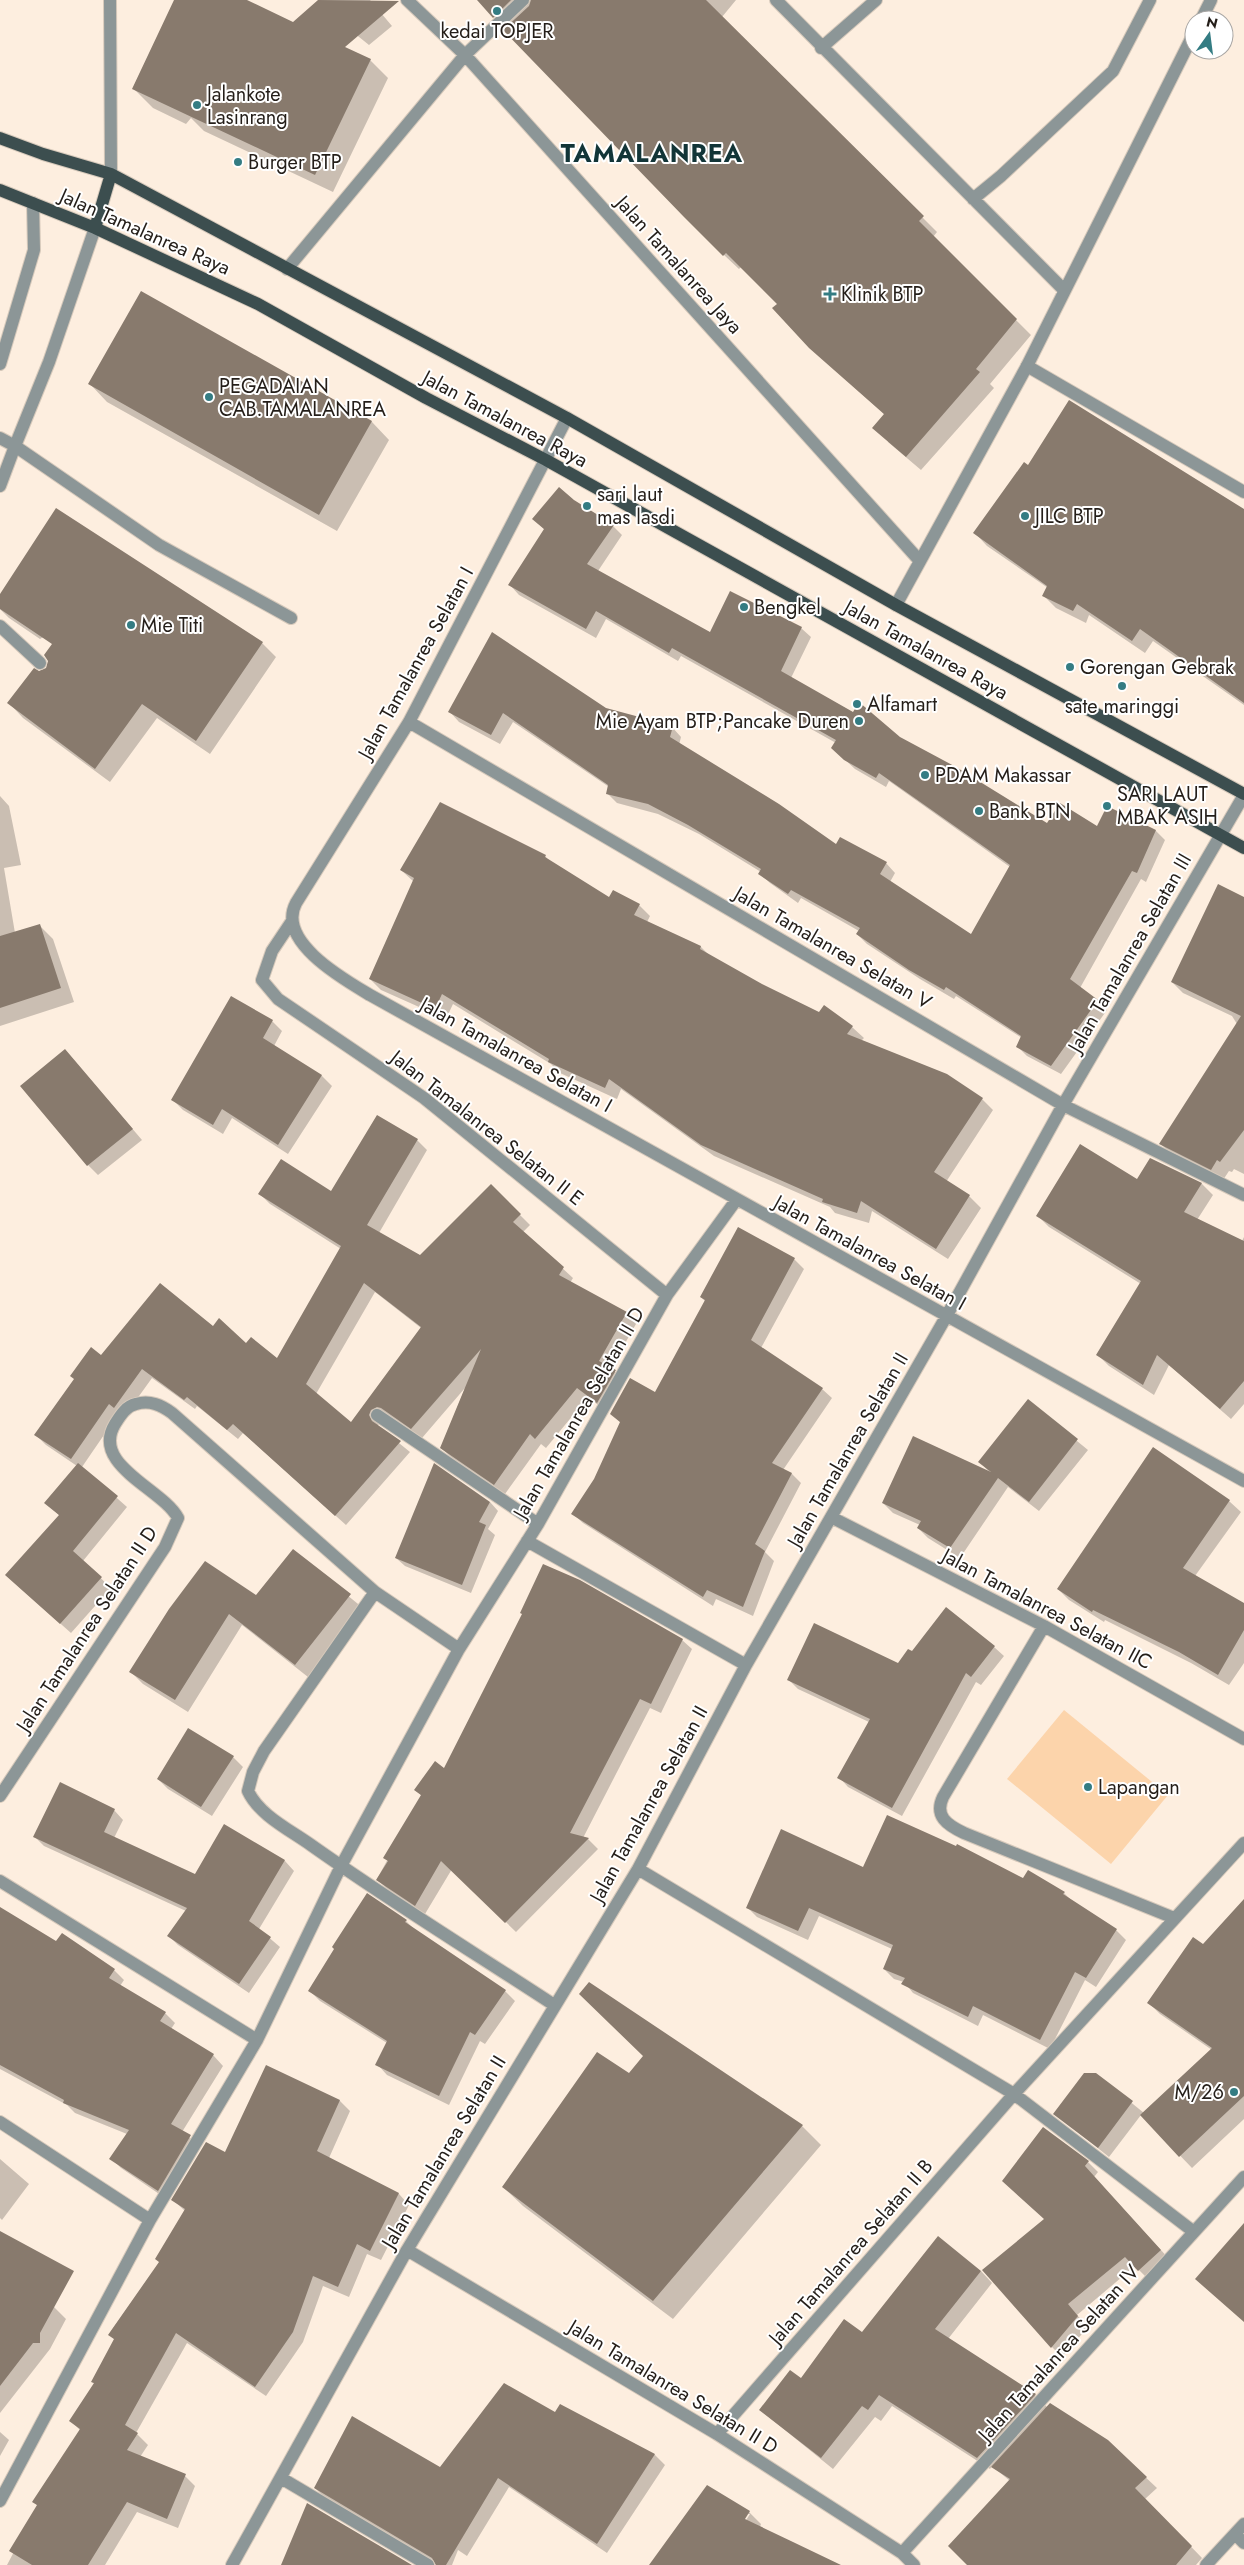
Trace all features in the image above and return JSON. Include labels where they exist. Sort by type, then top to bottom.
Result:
[{"type":"main road","name":"Jalan Tamalanrea Raya","points":[[0,138],[43,154],[111,174],[567,418],[896,605],[1244,794]]},
{"type":"main road","points":[[95,228],[111,174]]},
{"type":"main road","name":"Jalan Tamalanrea Raya","points":[[0,190],[95,228],[258,304],[426,398],[546,460],[1244,848]]},
{"type":"street","points":[[110,0],[111,174]]},
{"type":"street","name":"Jalan Tamalanrea Jaya","points":[[407,0],[465,55],[919,560]]},
{"type":"street","points":[[287,269],[465,55],[523,0]]},
{"type":"street","points":[[776,0],[821,48],[1064,290]]},
{"type":"street","points":[[821,48],[876,0]]},
{"type":"street","points":[[973,199],[1001,176],[1113,71],[1150,0]]},
{"type":"street","points":[[896,605],[1027,366],[1184,53]]},
{"type":"street","points":[[0,364],[34,250],[33,203]]},
{"type":"street","points":[[0,486],[49,362],[95,228]]},
{"type":"street","points":[[1027,366],[1244,492]]},
{"type":"street","name":"Jalan Tamalanrea Selatan I","points":[[567,418],[409,722],[296,903],[292,922],[298,939],[318,959],[346,981],[1244,1482]]},
{"type":"street","points":[[0,438],[15,446],[160,546],[292,618]]},
{"type":"street","points":[[0,626],[40,663]]},
{"type":"street","name":"Jalan Tamalanrea Selatan V","points":[[409,722],[1063,1105],[1244,1195]]},
{"type":"street","name":"Jalan Tamalanrea Selatan III","points":[[1063,1105],[1244,794]]},
{"type":"street","name":"Jalan Tamalanrea Selatan II E","points":[[292,922],[272,951],[262,980],[278,1000],[424,1098],[667,1295]]},
{"type":"street","name":"Jalan Tamalanrea Selatan II","points":[[232,2565],[408,2250],[554,2004],[638,1869],[746,1665],[946,1317],[1063,1105]]},
{"type":"street","name":"Jalan Tamalanrea Selatan II D","points":[[0,2501],[150,2220],[257,2040],[341,1866],[459,1649],[538,1524],[667,1295],[737,1199]]},
{"type":"street","name":"Jalan Tamalanrea Selatan II D","points":[[0,1796],[165,1548],[178,1518],[168,1502],[130,1474],[113,1454],[110,1437],[111,1430],[131,1405],[150,1402],[172,1413],[375,1592],[459,1649]]},
{"type":"street","points":[[377,1415],[538,1524]]},
{"type":"street","name":"Jalan Tamalanrea Selatan IIC","points":[[831,1517],[1044,1626],[1244,1739]]},
{"type":"street","points":[[527,1542],[746,1665]]},
{"type":"street","points":[[375,1592],[264,1751],[248,1783],[248,1791],[255,1803],[341,1866],[554,2004]]},
{"type":"street","points":[[1044,1626],[943,1797],[939,1806],[940,1816],[948,1825],[964,1833],[1174,1918]]},
{"type":"street","name":"Jalan Tamalanrea Selatan II B","points":[[717,2434],[1014,2094],[1244,1843]]},
{"type":"street","points":[[638,1869],[1014,2094],[1194,2232]]},
{"type":"street","points":[[0,1881],[257,2040]]},
{"type":"street","points":[[0,2122],[150,2220]]},
{"type":"street","name":"Jalan Tamalanrea Selatan IV","points":[[902,2553],[1244,2177]]},
{"type":"street","name":"Jalan Tamalanrea Selatan II D","points":[[408,2250],[717,2434],[902,2553],[914,2565]]},
{"type":"street","points":[[281,2478],[428,2565]]},
{"type":"street","points":[[1206,2565],[1239,2538],[1244,2524]]},
{"type":"shaded area","name":"Lapangan","points":[[1064,1710],[1168,1795],[1111,1864],[1007,1779]]},
{"type":"building","points":[[174,0],[247,0],[293,22],[318,0],[399,1],[345,47],[371,59],[315,175],[132,89]]},
{"type":"building","name":"kedai TOPJER","points":[[477,0],[511,0],[493,18]]},
{"type":"building","points":[[531,0],[706,0],[924,216],[919,221],[1017,319],[976,369],[980,372],[906,457],[872,428],[884,414],[809,348],[772,308],[777,304],[726,253],[723,256],[684,217],[503,30],[529,6]]},
{"type":"building","points":[[141,291],[372,421],[319,515],[88,384]]},
{"type":"building","points":[[1069,400],[1244,509],[1244,703],[1140,629],[1132,641],[1077,604],[1073,611],[1042,596],[1047,586],[973,533],[1024,462],[1028,465]]},
{"type":"building","points":[[559,487],[574,500],[614,525],[587,564],[710,632],[730,591],[802,627],[781,671],[853,712],[859,702],[900,737],[956,767],[1047,823],[1060,803],[1097,826],[1107,806],[1156,830],[1137,873],[1132,871],[1070,979],[1098,1000],[1051,1066],[1016,1047],[1021,1036],[946,987],[944,990],[909,970],[856,934],[860,928],[791,890],[788,894],[758,874],[761,869],[688,825],[648,804],[606,794],[608,785],[503,713],[491,735],[448,712],[492,632],[606,708],[673,726],[670,737],[779,804],[836,844],[840,837],[887,862],[880,874],[971,934],[1010,865],[879,773],[876,778],[844,760],[831,748],[836,740],[672,648],[669,653],[596,611],[586,629],[508,585],[544,529],[532,519]]},
{"type":"building","name":"Mie Titi","points":[[56,508],[263,642],[196,741],[142,704],[95,769],[7,703],[34,668],[39,671],[46,668],[48,661],[44,655],[52,644],[0,609],[0,594]]},
{"type":"building","points":[[440,802],[546,855],[545,857],[609,897],[613,890],[640,904],[634,915],[701,946],[700,949],[762,984],[819,1012],[824,1005],[853,1026],[847,1034],[947,1074],[983,1098],[934,1172],[970,1195],[936,1249],[861,1201],[857,1213],[822,1202],[823,1199],[701,1145],[609,1079],[605,1088],[548,1062],[549,1059],[442,994],[435,1009],[369,979],[414,878],[400,870]]},
{"type":"building","points":[[1218,884],[1244,897],[1244,1130],[1220,1162],[1217,1160],[1211,1170],[1159,1144],[1241,1016],[1171,982]]},
{"type":"building","points":[[40,924],[61,988],[0,1008],[0,936]]},
{"type":"building","points":[[231,996],[273,1020],[263,1038],[322,1075],[278,1145],[222,1109],[213,1125],[171,1100]]},
{"type":"building","points":[[65,1049],[133,1129],[87,1166],[20,1086]]},
{"type":"building","points":[[377,1115],[418,1139],[367,1225],[420,1255],[491,1184],[521,1214],[513,1222],[564,1267],[559,1275],[627,1312],[599,1361],[616,1370],[597,1403],[577,1388],[535,1439],[530,1434],[494,1485],[440,1448],[481,1349],[411,1429],[381,1408],[377,1407],[371,1410],[369,1415],[372,1421],[401,1441],[335,1516],[233,1424],[227,1430],[187,1397],[184,1400],[142,1369],[114,1408],[109,1404],[71,1459],[34,1435],[74,1379],[70,1376],[91,1347],[101,1355],[160,1283],[213,1326],[219,1318],[246,1343],[251,1337],[277,1358],[341,1246],[258,1194],[281,1159],[331,1191]],"holes":[[[364,1283],[421,1327],[351,1422],[306,1384]]]},
{"type":"building","points":[[1080,1144],[1137,1179],[1150,1158],[1202,1183],[1184,1212],[1244,1241],[1244,1381],[1220,1409],[1157,1355],[1143,1385],[1096,1355],[1141,1281],[1036,1216]]},
{"type":"building","points":[[738,1227],[795,1258],[751,1340],[823,1388],[772,1463],[792,1473],[755,1544],[765,1551],[743,1607],[707,1590],[703,1597],[571,1514],[594,1479],[620,1422],[610,1414],[630,1378],[655,1392],[705,1300],[700,1297]]},
{"type":"building","points":[[1028,1399],[1078,1439],[1029,1502],[998,1478],[950,1548],[917,1528],[921,1521],[882,1503],[913,1436],[991,1472],[978,1462]]},
{"type":"building","points":[[1153,1447],[1230,1500],[1183,1568],[1244,1603],[1244,1630],[1218,1675],[1179,1652],[1093,1610],[1092,1612],[1057,1589]]},
{"type":"building","points":[[78,1463],[118,1496],[73,1551],[102,1577],[60,1624],[5,1575],[59,1515],[44,1503]]},
{"type":"building","points":[[434,1463],[490,1502],[479,1522],[486,1525],[462,1585],[395,1558]]},
{"type":"building","points":[[293,1549],[351,1594],[295,1665],[229,1614],[175,1700],[129,1672],[169,1609],[205,1561],[256,1595]]},
{"type":"building","points":[[543,1564],[580,1580],[683,1639],[651,1704],[640,1699],[570,1833],[589,1838],[505,1923],[441,1861],[415,1906],[376,1880],[388,1861],[383,1858],[421,1795],[414,1790],[435,1761],[444,1768],[522,1614],[520,1613]]},
{"type":"building","points":[[946,1607],[995,1646],[971,1677],[966,1673],[892,1808],[837,1778],[870,1719],[787,1680],[814,1623],[898,1663],[908,1649],[912,1651]]},
{"type":"building","points":[[188,1728],[234,1756],[201,1807],[157,1779]]},
{"type":"building","points":[[60,1782],[115,1809],[104,1832],[195,1874],[224,1824],[285,1860],[249,1921],[271,1937],[239,1984],[167,1936],[187,1908],[33,1837]]},
{"type":"building","points":[[887,1815],[956,1846],[957,1844],[1023,1878],[1028,1870],[1065,1892],[1063,1894],[1117,1929],[1086,1978],[1075,1972],[1040,2040],[973,2006],[968,2017],[901,1984],[905,1978],[883,1969],[893,1945],[809,1908],[798,1931],[746,1908],[781,1829],[863,1867]]},
{"type":"building","points":[[367,1893],[407,1920],[405,1922],[506,1990],[475,2035],[470,2032],[439,2096],[375,2065],[387,2041],[308,1991],[334,1949],[332,1947]]},
{"type":"building","points":[[1244,1899],[1244,2096],[1179,2157],[1140,2115],[1212,2048],[1147,2003],[1193,1937],[1203,1944]]},
{"type":"building","points":[[0,1907],[56,1941],[62,1933],[115,1969],[109,1978],[166,2012],[160,2021],[214,2054],[171,2124],[191,2135],[158,2191],[109,2159],[129,2130],[63,2103],[64,2100],[0,2065]]},
{"type":"building","points":[[589,1982],[803,2125],[653,2301],[502,2187],[597,2052],[629,2073],[643,2056],[579,1994]]},
{"type":"building","points":[[266,2065],[340,2100],[317,2151],[399,2193],[370,2251],[357,2244],[338,2287],[313,2276],[293,2332],[255,2387],[176,2333],[125,2425],[138,2433],[127,2450],[186,2474],[167,2519],[127,2502],[88,2565],[32,2565],[9,2551],[37,2505],[32,2502],[80,2429],[69,2421],[94,2383],[91,2382],[114,2339],[108,2335],[159,2262],[155,2259],[185,2209],[171,2200],[206,2142],[225,2152]]},
{"type":"building","points":[[1084,2073],[1096,2073],[1133,2101],[1098,2148],[1053,2114]]},
{"type":"building","points":[[1043,2127],[1089,2161],[1085,2166],[1161,2250],[1138,2271],[1125,2257],[1068,2304],[1078,2316],[1051,2348],[982,2270],[1044,2219],[1002,2181]]},
{"type":"building","points":[[1244,2223],[1244,2322],[1195,2279]]},
{"type":"building","points":[[0,2231],[74,2271],[40,2333],[40,2343],[33,2343],[0,2386]]},
{"type":"building","points":[[938,2236],[981,2271],[935,2329],[1036,2394],[977,2458],[879,2395],[868,2410],[862,2406],[821,2458],[759,2410],[790,2370],[801,2378],[844,2319],[862,2332]]},
{"type":"building","points":[[504,2383],[555,2412],[560,2404],[655,2454],[597,2544],[498,2478],[446,2565],[436,2565],[432,2558],[314,2488],[352,2416],[440,2467]]},
{"type":"building","points":[[1050,2403],[1108,2440],[1147,2477],[1135,2488],[1192,2546],[1176,2565],[967,2565],[948,2546],[1010,2479],[991,2467]]},
{"type":"building","points":[[707,2485],[750,2511],[745,2519],[841,2565],[649,2565]]},
{"type":"building","points":[[307,2503],[412,2565],[281,2565]]},
{"type":"place","name":"kedai TOPJER","points":[[497,11]]},
{"type":"place","name":"Jalankote Lasinrang","points":[[197,105]]},
{"type":"place","name":"Burger BTP","points":[[238,162]]},
{"type":"place","name":"Klinik BTP","points":[[830,294]]},
{"type":"place","name":"PEGADAIAN CAB.TAMALANREA","points":[[209,397]]},
{"type":"place","name":"sari laut mas lasdi","points":[[587,506]]},
{"type":"place","name":"JILC BTP","points":[[1025,516]]},
{"type":"place","name":"Bengkel","points":[[744,607]]},
{"type":"place","name":"Mie Titi","points":[[131,625]]},
{"type":"place","name":"Gorengan Gebrak","points":[[1070,667]]},
{"type":"place","name":"sate maringgi","points":[[1122,686]]},
{"type":"place","name":"Alfamart","points":[[857,704]]},
{"type":"place","name":"Mie Ayam BTP;Pancake Duren","points":[[859,721]]},
{"type":"place","name":"PDAM Makassar","points":[[925,775]]},
{"type":"place","name":"SARI LAUT MBAK ASIH","points":[[1107,806]]},
{"type":"place","name":"Bank BTN","points":[[979,811]]},
{"type":"place","name":"Lapangan","points":[[1088,1787]]},
{"type":"place","name":"M/26","points":[[1234,2092]]},
{"type":"district","name":"TAMALANREA","points":[[652,153]]}]
